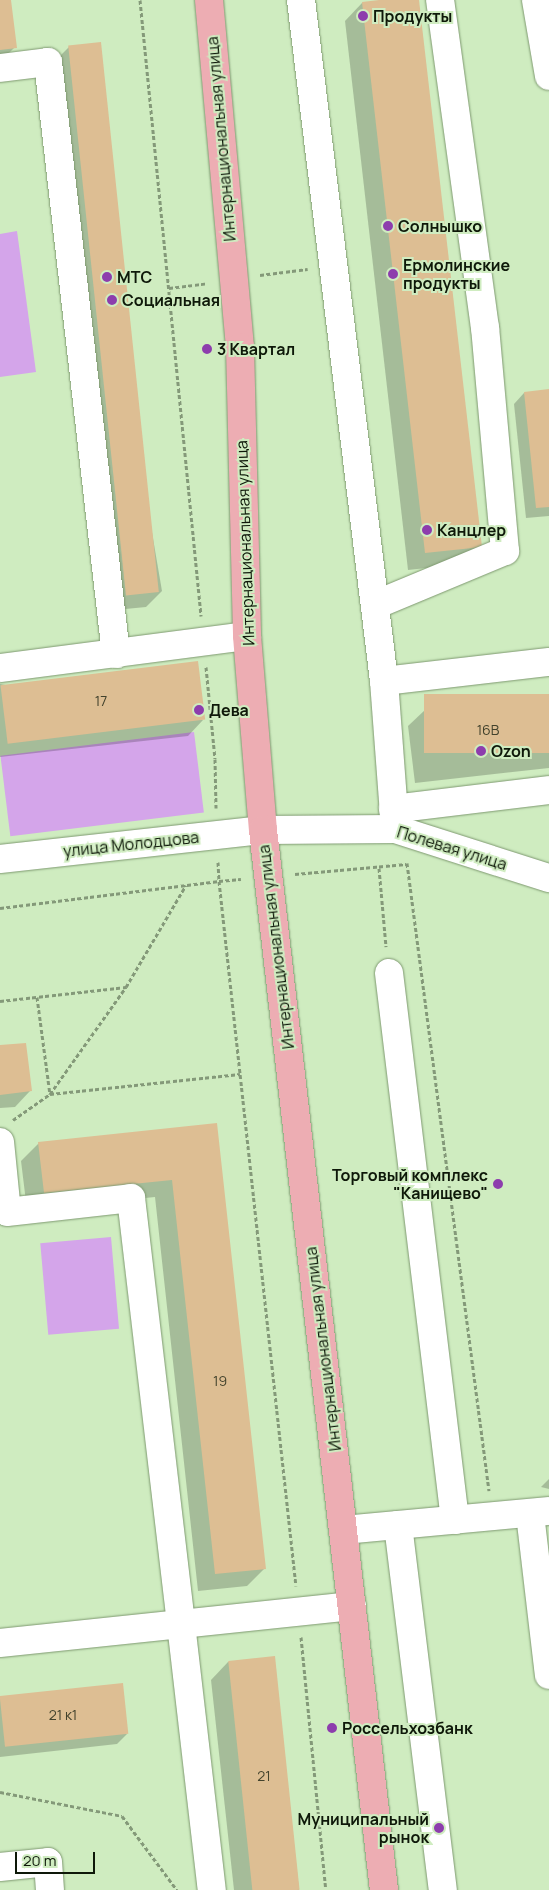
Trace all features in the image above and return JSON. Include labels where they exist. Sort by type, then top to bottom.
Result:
[{"type":"main road","name":"Интернациональная улица","points":[[209,0],[240,348],[247,636],[263,830],[384,1890]]},
{"type":"street","points":[[302,0],[384,681],[394,819],[549,790]]},
{"type":"street","points":[[375,605],[505,552],[485,328],[440,0]]},
{"type":"street","points":[[536,2],[549,76]]},
{"type":"street","points":[[0,68],[48,62],[116,654]]},
{"type":"street","points":[[0,668],[247,636]]},
{"type":"street","points":[[384,681],[549,662]]},
{"type":"street","name":"Полевая улица","points":[[263,830],[394,819],[549,878]]},
{"type":"street","name":"улица Молодцова","points":[[0,859],[263,830]]},
{"type":"street","points":[[388,973],[455,1520]]},
{"type":"street","points":[[4,1133],[7,1212],[131,1198],[212,1890]]},
{"type":"street","points":[[344,1530],[539,1513],[549,1675]]},
{"type":"street","points":[[398,1525],[443,1890]]},
{"type":"street","points":[[0,1643],[352,1606]]},
{"type":"street","points":[[0,1867],[48,1862],[50,1890]]},
{"type":"path","points":[[140,0],[215,759]]},
{"type":"path","points":[[394,819],[407,864],[492,1517]]},
{"type":"path","points":[[0,908],[219,881],[407,864]]},
{"type":"path","points":[[379,868],[388,973]]},
{"type":"path","points":[[219,881],[326,1890]]},
{"type":"path","points":[[4,1133],[50,1094],[126,987],[186,885]]},
{"type":"path","points":[[0,1001],[126,987]]},
{"type":"path","points":[[37,997],[50,1094]]},
{"type":"path","points":[[50,1094],[240,1074]]},
{"type":"path","points":[[0,1792],[122,1816],[177,1890]]},
{"type":"shaded area","points":[[17,231],[36,372],[0,377],[0,234]]},
{"type":"shaded area","points":[[194,732],[204,812],[10,836],[0,756]]},
{"type":"shaded area","points":[[111,1237],[119,1329],[48,1335],[40,1243]]},
{"type":"building","points":[[0,0],[11,0],[17,48],[0,50]]},
{"type":"building","points":[[419,0],[482,547],[425,553],[362,2]]},
{"type":"building","points":[[101,42],[159,592],[126,595],[68,45]]},
{"type":"building","points":[[549,389],[549,507],[536,508],[524,392]]},
{"type":"building","points":[[198,661],[205,720],[8,744],[0,685]]},
{"type":"building","points":[[424,694],[549,694],[549,753],[424,753]]},
{"type":"building","points":[[26,1043],[32,1091],[0,1095],[0,1045]]},
{"type":"building","points":[[217,1123],[266,1569],[215,1574],[172,1180],[44,1193],[38,1142]]},
{"type":"building","points":[[275,1656],[300,1890],[252,1890],[228,1661]]},
{"type":"building","points":[[123,1683],[128,1734],[5,1747],[0,1696]]},
{"type":"place","name":"Продукты","points":[[363,16]]},
{"type":"place","name":"Солнышко","points":[[388,226]]},
{"type":"place","name":"Ермолинские продукты","points":[[393,274]]},
{"type":"place","name":"МТС","points":[[107,277]]},
{"type":"place","name":"Социальная","points":[[112,300]]},
{"type":"place","name":"3 Квартал","points":[[207,349]]},
{"type":"place","name":"Канцлер","points":[[427,530]]},
{"type":"place","name":"Дева","points":[[199,710]]},
{"type":"place","name":"Ozon","points":[[481,751]]},
{"type":"place","name":"Торговый комплекс \"Канищево\"","points":[[498,1184]]},
{"type":"place","name":"Россельхозбанк","points":[[332,1728]]},
{"type":"place","name":"Муниципальный рынок","points":[[439,1828]]}]
